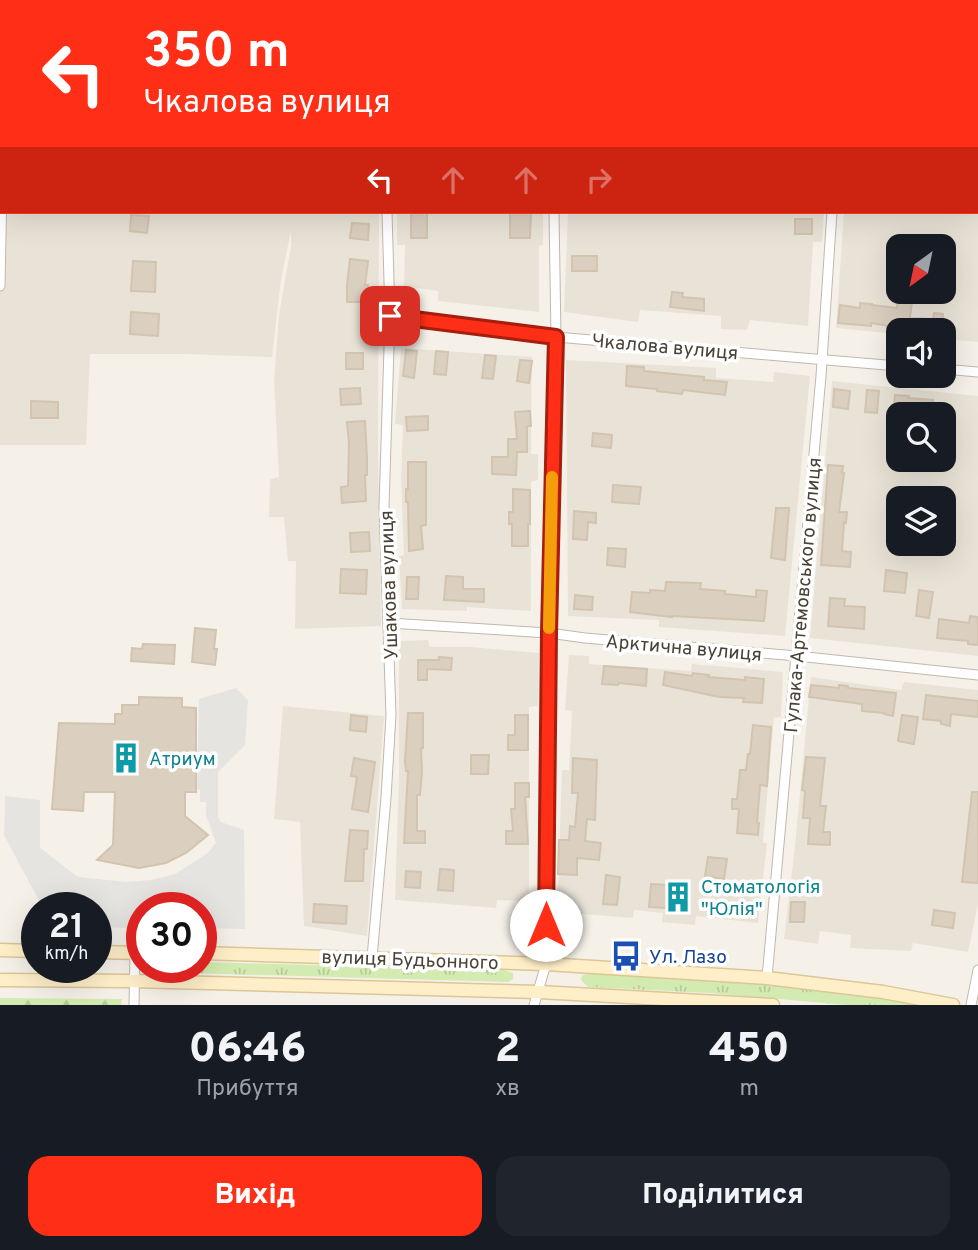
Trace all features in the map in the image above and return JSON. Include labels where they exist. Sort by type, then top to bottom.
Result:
[{"type":"main road","points":[[0,950],[21,951]]},
{"type":"main road","name":"вулиця Будьонного","points":[[217,953],[546,964],[767,978],[883,992],[953,1005]]},
{"type":"main road","name":"вулиця Будьонного","points":[[0,979],[126,981]]},
{"type":"main road","name":"вулиця Будьонного","points":[[207,983],[539,992],[773,1005]]},
{"type":"street","points":[[0,286],[1,214]]},
{"type":"street","name":"Ушакова вулиця","points":[[372,958],[391,715],[384,507],[390,316],[387,214]]},
{"type":"street","points":[[534,1005],[546,964],[549,633],[556,337],[554,214]]},
{"type":"street","name":"Гулака-Артемовського вулиця","points":[[767,978],[797,656],[832,214]]},
{"type":"street","name":"Чкалова вулиця","points":[[390,316],[556,337],[886,365]]},
{"type":"street","points":[[956,370],[978,372]]},
{"type":"street","name":"Арктична вулиця","points":[[389,623],[549,633],[978,675]]},
{"type":"street","points":[[971,1005],[978,970]]},
{"type":"street","points":[[133,983],[134,1005]]},
{"type":"shaded area","points":[[0,214],[379,214],[378,448],[381,626],[295,629],[296,561],[288,561],[284,517],[269,517],[270,479],[279,477],[274,380],[279,315],[291,246],[291,230],[281,280],[272,357],[90,354],[86,445],[0,445]]},
{"type":"shaded area","points":[[397,214],[543,214],[543,245],[539,246],[539,312],[438,301],[438,291],[404,286],[405,245],[397,245]]},
{"type":"shaded area","points":[[568,214],[824,214],[822,242],[813,242],[808,326],[750,320],[747,330],[721,329],[721,316],[640,310],[638,322],[564,312]]},
{"type":"shaded area","points":[[844,214],[978,214],[978,342],[956,340],[956,318],[886,318],[886,333],[836,328]]},
{"type":"shaded area","points":[[401,348],[532,357],[531,454],[538,454],[538,480],[531,482],[531,611],[467,607],[467,611],[402,609],[399,556],[404,555],[401,479],[403,425],[395,424]]},
{"type":"shaded area","points":[[566,360],[716,368],[716,378],[773,382],[774,372],[810,376],[785,636],[659,627],[659,620],[568,616]]},
{"type":"shaded area","points":[[832,381],[978,396],[978,656],[810,638]]},
{"type":"shaded area","points":[[428,640],[430,647],[470,647],[539,653],[538,706],[529,707],[529,901],[497,900],[496,908],[395,900],[399,641]]},
{"type":"shaded area","points":[[569,655],[589,656],[589,664],[691,671],[692,664],[783,672],[781,717],[774,718],[763,843],[767,843],[758,923],[696,916],[695,925],[662,922],[663,913],[634,910],[633,918],[557,912],[562,770],[569,770],[572,711],[565,710]]},
{"type":"shaded area","points":[[811,677],[901,690],[904,682],[978,690],[978,904],[968,952],[913,943],[911,951],[850,948],[851,935],[820,931],[818,944],[784,939]]},
{"type":"shaded area","points":[[236,688],[248,700],[245,745],[218,772],[218,817],[221,822],[244,830],[245,929],[217,928],[217,892],[126,892],[126,928],[112,927],[112,892],[34,892],[4,835],[5,796],[40,800],[40,848],[78,877],[126,882],[151,880],[175,874],[208,853],[216,843],[206,815],[206,802],[200,802],[200,790],[197,789],[199,699]]},
{"type":"shaded area","points":[[283,706],[384,716],[367,936],[304,926],[300,822],[274,819]]},
{"type":"green space","points":[[217,962],[504,970],[513,973],[513,979],[508,982],[217,974]]},
{"type":"green space","points":[[587,973],[795,987],[919,1005],[846,1005],[710,993],[588,987],[581,980]]},
{"type":"green space","points":[[0,998],[122,999],[121,1005],[0,1005]]},
{"type":"building","points":[[411,214],[427,214],[427,238],[411,238]]},
{"type":"building","points":[[510,214],[531,214],[530,238],[510,238]]},
{"type":"building","points":[[131,215],[149,216],[147,233],[130,231]]},
{"type":"building","points":[[795,219],[812,219],[812,234],[795,234]]},
{"type":"building","points":[[352,223],[369,224],[368,240],[350,238]]},
{"type":"building","points":[[572,256],[597,256],[597,271],[572,271]]},
{"type":"building","points":[[350,259],[368,261],[365,285],[368,285],[368,302],[347,302]]},
{"type":"building","points":[[133,261],[156,262],[155,292],[131,291]]},
{"type":"building","points":[[672,292],[683,293],[682,297],[704,299],[704,311],[670,307]]},
{"type":"building","points":[[860,303],[897,308],[897,304],[912,304],[910,318],[886,318],[886,326],[838,323],[840,305],[860,308]]},
{"type":"building","points":[[131,312],[159,314],[158,336],[130,334]]},
{"type":"building","points":[[934,313],[943,314],[943,318],[933,318]]},
{"type":"building","points":[[406,350],[417,351],[414,378],[403,376]]},
{"type":"building","points":[[436,351],[448,352],[446,375],[434,374]]},
{"type":"building","points":[[346,353],[363,353],[363,369],[346,369]]},
{"type":"building","points":[[485,355],[496,356],[493,379],[482,378]]},
{"type":"building","points":[[520,360],[532,361],[529,383],[517,381]]},
{"type":"building","points":[[627,366],[644,367],[644,371],[727,382],[725,395],[683,390],[682,394],[626,386]]},
{"type":"building","points":[[360,388],[361,404],[341,405],[340,389]]},
{"type":"building","points":[[834,389],[850,391],[848,409],[833,407]]},
{"type":"building","points":[[867,390],[879,391],[877,413],[865,412]]},
{"type":"building","points":[[895,395],[933,400],[933,402],[894,402]]},
{"type":"building","points":[[31,401],[58,402],[58,418],[31,418]]},
{"type":"building","points":[[530,411],[527,452],[517,452],[516,475],[492,474],[492,457],[508,457],[508,439],[517,439],[515,412]]},
{"type":"building","points":[[428,416],[428,430],[407,431],[406,417]]},
{"type":"building","points":[[365,421],[366,501],[342,503],[341,487],[348,486],[347,422]]},
{"type":"building","points":[[593,433],[612,435],[611,448],[592,446]]},
{"type":"building","points":[[408,462],[426,462],[426,525],[421,526],[423,549],[409,551],[406,502]]},
{"type":"building","points":[[828,465],[843,466],[839,512],[847,512],[842,551],[851,552],[850,567],[821,565]]},
{"type":"building","points":[[613,485],[641,487],[639,504],[612,502]]},
{"type":"building","points":[[513,489],[530,490],[528,546],[512,546],[509,512],[513,512]]},
{"type":"building","points":[[776,508],[789,508],[785,560],[771,558]]},
{"type":"building","points":[[574,511],[596,513],[596,523],[588,522],[587,540],[573,539]]},
{"type":"building","points":[[369,532],[370,551],[351,552],[350,533]]},
{"type":"building","points":[[608,548],[626,549],[625,567],[607,565]]},
{"type":"building","points":[[341,569],[367,570],[366,594],[340,593]]},
{"type":"building","points":[[886,570],[907,573],[905,593],[884,591]]},
{"type":"building","points":[[446,576],[463,577],[463,589],[484,589],[484,602],[444,600]]},
{"type":"building","points":[[407,577],[419,577],[418,599],[406,599]]},
{"type":"building","points":[[666,582],[701,583],[700,589],[756,597],[756,590],[767,591],[764,621],[672,617],[630,612],[632,592],[665,591]]},
{"type":"building","points":[[919,590],[933,592],[929,618],[916,616]]},
{"type":"building","points":[[575,595],[593,597],[592,610],[574,609]]},
{"type":"building","points":[[830,598],[845,599],[844,606],[865,607],[864,629],[828,626]]},
{"type":"building","points":[[970,616],[978,617],[978,645],[968,644],[968,641],[937,638],[939,619],[969,623]]},
{"type":"building","points":[[195,628],[216,630],[215,665],[192,662]]},
{"type":"building","points":[[143,644],[175,645],[174,664],[131,661],[132,648],[142,649]]},
{"type":"building","points":[[439,657],[452,658],[451,670],[427,669],[427,680],[418,680],[418,660],[439,660]]},
{"type":"building","points":[[604,666],[647,669],[646,686],[602,684]]},
{"type":"building","points":[[665,672],[745,680],[745,677],[764,679],[762,703],[743,702],[744,698],[719,697],[663,685]]},
{"type":"building","points":[[811,685],[839,688],[839,685],[896,693],[893,716],[862,711],[862,704],[809,697]]},
{"type":"building","points":[[926,695],[978,701],[978,717],[951,714],[950,726],[941,724],[941,721],[923,719]]},
{"type":"building","name":"Атриум","points":[[139,697],[182,698],[182,707],[196,708],[196,792],[185,792],[185,816],[208,835],[186,853],[166,863],[139,868],[97,860],[113,845],[115,792],[84,792],[83,811],[52,809],[59,723],[115,724],[115,714],[122,714],[122,705],[139,705]]},
{"type":"building","points":[[408,713],[423,713],[417,831],[425,831],[425,843],[404,843]]},
{"type":"building","points":[[351,715],[367,717],[366,732],[350,730]]},
{"type":"building","points":[[515,715],[528,715],[528,750],[508,750],[508,735],[515,735]]},
{"type":"building","points":[[902,715],[918,717],[914,744],[898,741]]},
{"type":"building","points":[[753,725],[771,727],[767,786],[760,785],[758,835],[737,833],[739,809],[732,809],[732,799],[737,799],[740,770],[746,770],[750,754]]},
{"type":"building","points":[[471,755],[489,755],[488,774],[471,774]]},
{"type":"building","points":[[806,757],[825,758],[820,806],[826,806],[823,832],[830,832],[830,845],[808,844],[810,818],[803,818],[805,791],[802,790]]},
{"type":"building","points":[[354,758],[375,762],[368,812],[352,809],[357,777],[351,776]]},
{"type":"building","points":[[573,758],[597,760],[595,820],[587,819],[585,841],[601,843],[599,860],[577,858],[577,875],[558,874],[559,840],[569,840],[570,826],[575,827],[578,793],[572,793]]},
{"type":"building","points":[[515,783],[529,783],[529,797],[525,797],[528,844],[506,844],[506,831],[513,831],[511,809],[515,809]]},
{"type":"building","points":[[972,792],[978,792],[978,883],[962,882]]},
{"type":"building","points":[[350,830],[368,831],[367,849],[364,849],[363,881],[345,881]]},
{"type":"building","points":[[708,857],[727,859],[724,879],[705,876]]},
{"type":"building","points":[[440,869],[454,870],[453,891],[438,890]]},
{"type":"building","points":[[406,871],[421,872],[420,888],[405,887]]},
{"type":"building","points":[[606,875],[620,877],[617,905],[603,904]]},
{"type":"building","points":[[651,884],[688,886],[686,909],[649,907]]},
{"type":"building","points":[[791,902],[805,902],[804,922],[790,922]]},
{"type":"building","points":[[314,904],[347,906],[346,924],[313,922]]},
{"type":"building","points":[[934,910],[955,913],[953,928],[932,925]]},
{"type":"slow traffic","points":[[549,628],[552,477]]},
{"type":"place","name":"Атриум","points":[[126,758]]},
{"type":"place","name":"Стоматологія \"Юлія\"","points":[[678,897]]},
{"type":"place","name":"Ул. Лазо","points":[[626,956]]},
{"type":"route","points":[[390,316],[556,337],[546,925]]}]
